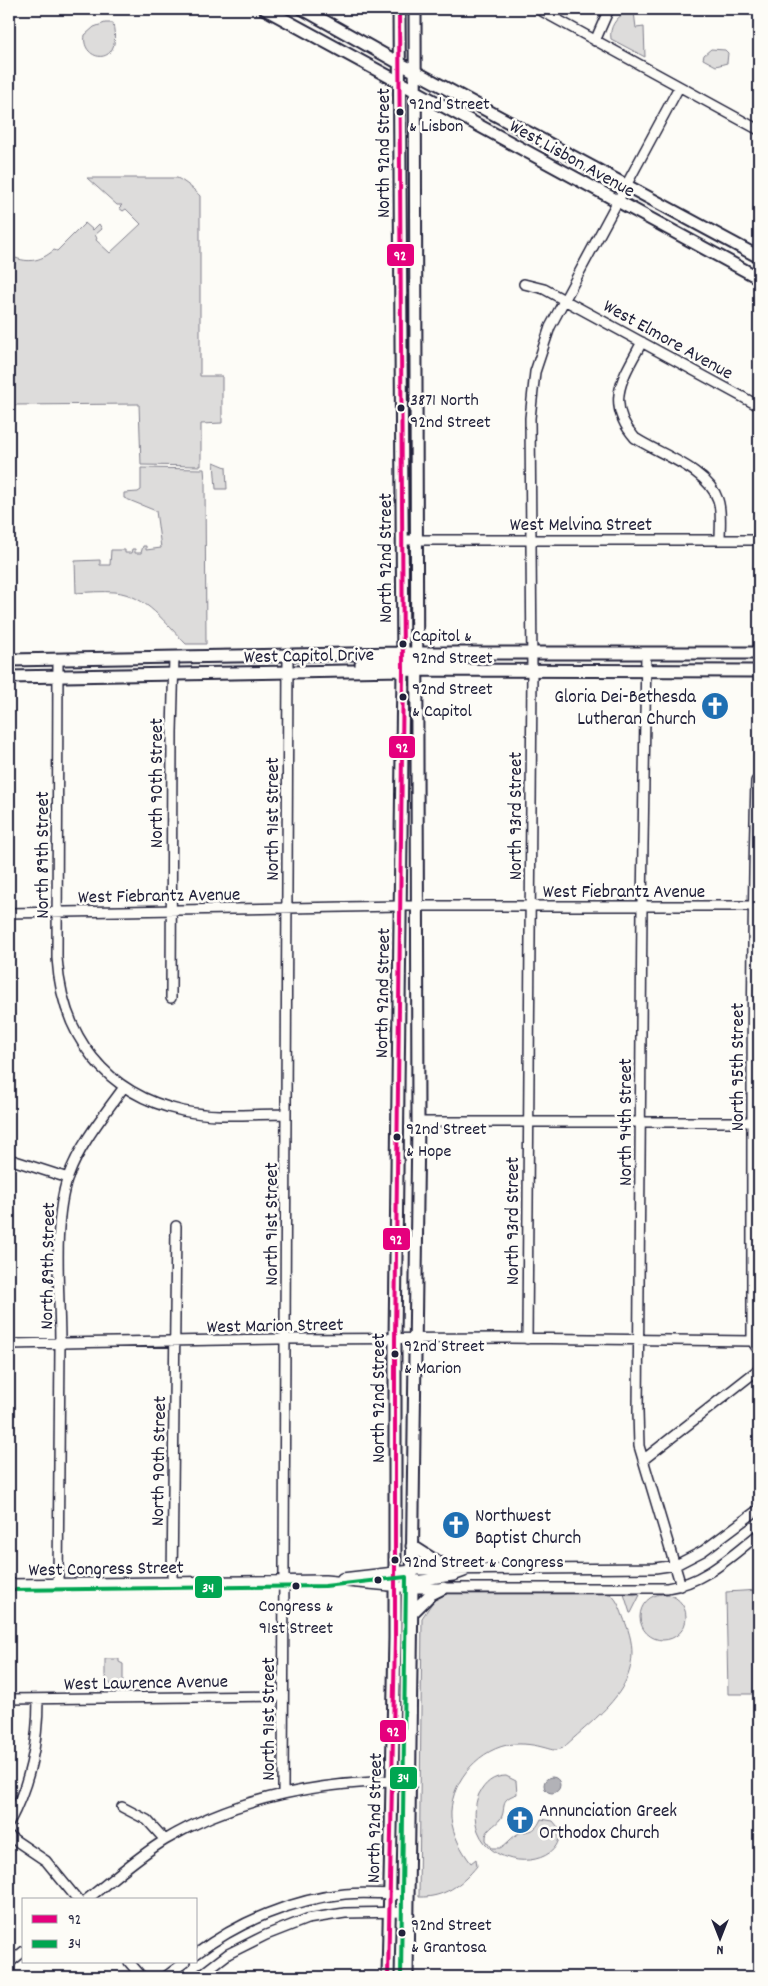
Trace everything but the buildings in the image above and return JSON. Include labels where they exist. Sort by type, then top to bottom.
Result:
[{"type":"main road","name":"West Lisbon Avenue","points":[[265,9],[399,80],[759,278]]},
{"type":"main road","name":"West Lisbon Avenue","points":[[303,9],[399,63],[759,257]]},
{"type":"main road","name":"North 92nd Street","points":[[388,1977],[392,1781],[402,661],[399,9]]},
{"type":"main road","name":"North 92nd Street","points":[[407,1977],[418,1122],[415,9]]},
{"type":"main road","points":[[400,226],[416,224]]},
{"type":"main road","name":"West Capitol Drive","points":[[9,677],[331,672],[339,664],[417,662],[462,653],[759,653]]},
{"type":"main road","name":"West Capitol Drive","points":[[9,660],[288,655],[532,670],[759,671]]},
{"type":"main road","points":[[412,1546],[448,1569]]},
{"type":"main road","points":[[412,1614],[431,1594],[443,1588]]},
{"type":"street","points":[[538,9],[759,130]]},
{"type":"street","points":[[595,41],[609,9]]},
{"type":"street","name":"North 93rd Street","points":[[527,1339],[532,670],[530,653],[530,418],[532,392],[542,350],[550,327],[680,88]]},
{"type":"street","name":"West Elmore Avenue","points":[[524,284],[544,289],[564,299],[759,406]]},
{"type":"street","points":[[642,342],[620,384],[618,407],[621,418],[626,429],[635,438],[705,479],[718,500],[721,513],[720,539]]},
{"type":"street","name":"West Melvina Street","points":[[402,540],[759,540]]},
{"type":"street","name":"North 94th Street","points":[[646,653],[640,1122],[639,1446],[681,1586]]},
{"type":"street","name":"North 91st Street","points":[[283,1793],[288,655]]},
{"type":"street","name":"North 90th Street","points":[[171,998],[174,657]]},
{"type":"street","name":"North 89th Street","points":[[58,659],[58,979],[64,1006],[74,1030],[87,1051],[103,1069],[124,1087],[78,1154],[68,1178],[63,1198],[59,1232],[58,1583]]},
{"type":"street","name":"North 95th Street","points":[[752,1341],[758,781]]},
{"type":"street","name":"West Fiebrantz Avenue","points":[[9,913],[400,906],[756,906]]},
{"type":"street","points":[[124,1087],[154,1102],[183,1111],[210,1114],[286,1114]]},
{"type":"street","points":[[418,1122],[755,1122]]},
{"type":"street","points":[[9,1159],[68,1178]]},
{"type":"street","name":"North 90th Street","points":[[172,1582],[176,1226]]},
{"type":"street","name":"West Marion Street","points":[[9,1344],[415,1339],[752,1341]]},
{"type":"street","points":[[752,1341],[759,1351]]},
{"type":"street","points":[[643,1460],[759,1369]]},
{"type":"street","name":"West Congress Street","points":[[325,1580],[394,1586],[448,1569],[655,1568],[676,1565],[703,1552],[759,1509]]},
{"type":"street","name":"West Congress Street","points":[[9,1584],[325,1580],[394,1571],[412,1580],[443,1588],[653,1589],[681,1586],[706,1575],[759,1534]]},
{"type":"street","points":[[412,1580],[453,1576],[471,1570]]},
{"type":"street","name":"West Lawrence Avenue","points":[[9,1699],[283,1696]]},
{"type":"street","points":[[9,1823],[21,1801],[32,1767],[36,1744],[38,1699]]},
{"type":"street","points":[[88,1898],[142,1855],[165,1840],[223,1812],[283,1793],[337,1784],[409,1781]]},
{"type":"street","points":[[122,1807],[147,1820],[165,1840]]},
{"type":"street","points":[[9,1836],[46,1861],[76,1898]]},
{"type":"street","points":[[198,1953],[219,1937],[260,1917],[304,1902],[345,1894],[407,1895]]},
{"type":"street","points":[[345,1894],[345,1913]]},
{"type":"street","points":[[198,1977],[228,1954],[266,1935],[307,1919],[345,1913],[407,1912]]},
{"type":"street","points":[[9,1963],[22,1953]]},
{"type":"street","points":[[131,1964],[142,1977]]},
{"type":"street","points":[[165,1977],[182,1964]]},
{"type":"shaded area","points":[[626,12],[634,12],[636,28],[644,27],[645,57],[611,39],[614,23]]},
{"type":"shaded area","points":[[105,23],[113,23],[114,44],[110,52],[105,56],[95,55],[87,48],[85,35],[94,27]]},
{"type":"shaded area","points":[[711,49],[725,50],[728,53],[727,63],[716,66],[703,59],[704,55]]},
{"type":"shaded area","points":[[87,178],[177,178],[200,196],[200,376],[222,376],[222,423],[201,424],[201,466],[141,465],[139,404],[13,405],[12,423],[9,423],[9,255],[27,261],[43,257],[54,250],[57,251],[85,223],[93,230],[99,224],[102,229],[95,235],[96,240],[110,253],[141,224],[126,209],[123,211],[119,208],[122,205],[117,205]]},
{"type":"shaded area","points":[[214,462],[226,467],[227,489],[216,489]]},
{"type":"shaded area","points":[[141,468],[204,469],[206,644],[186,644],[146,604],[126,594],[115,592],[76,593],[75,561],[100,560],[100,565],[110,565],[111,550],[125,550],[125,553],[131,553],[132,549],[135,549],[135,553],[141,553],[143,546],[146,546],[146,550],[161,548],[156,511],[124,498],[124,493],[141,490]]},
{"type":"shaded area","points":[[759,1590],[759,1694],[728,1694],[726,1592]]},
{"type":"shaded area","points":[[438,1594],[610,1594],[618,1604],[626,1624],[631,1645],[631,1663],[626,1680],[606,1709],[563,1748],[555,1750],[529,1745],[507,1745],[495,1749],[475,1762],[459,1782],[454,1794],[451,1818],[461,1848],[471,1863],[476,1859],[477,1866],[465,1879],[444,1893],[419,1897],[422,1618]]},
{"type":"shaded area","points":[[624,1594],[640,1595],[631,1613],[630,1613]]},
{"type":"shaded area","points":[[663,1594],[676,1598],[682,1604],[686,1617],[682,1630],[676,1636],[663,1640],[650,1636],[644,1630],[640,1617],[644,1604],[650,1598]]},
{"type":"shaded area","points":[[105,1659],[119,1659],[119,1662],[123,1664],[123,1680],[119,1685],[111,1685],[105,1676]]},
{"type":"shaded area","points":[[506,1776],[516,1781],[517,1794],[505,1801],[503,1814],[487,1833],[486,1840],[492,1848],[500,1848],[516,1835],[535,1828],[541,1819],[553,1821],[558,1827],[558,1840],[553,1850],[542,1857],[528,1860],[514,1859],[499,1854],[487,1845],[478,1831],[475,1812],[479,1794],[490,1781],[497,1777]]},
{"type":"shaded area","points":[[549,1777],[555,1777],[560,1782],[558,1791],[549,1793],[544,1788],[544,1782]]},
{"type":"transit line","name":"92","points":[[388,1977],[395,1638],[395,1340],[403,670],[399,9]]},
{"type":"transit line","name":"34","points":[[9,1590],[325,1586],[406,1577],[401,1977]]},
{"type":"place","name":"92nd Street & Lisbon","points":[[400,112]]},
{"type":"place","name":"3871 North 92nd Street","points":[[401,408]]},
{"type":"place","name":"Capitol & 92nd Street","points":[[403,644]]},
{"type":"place","name":"92nd Street & Capitol","points":[[403,697]]},
{"type":"place","name":"Gloria Dei-Bethesda Lutheran Church","points":[[715,706]]},
{"type":"place","name":"92nd Street & Hope","points":[[397,1137]]},
{"type":"place","name":"92nd Street & Marion","points":[[395,1354]]},
{"type":"place","name":"Northwest Baptist Church","points":[[456,1525]]},
{"type":"place","name":"92nd Street & Congress","points":[[395,1560]]},
{"type":"place","name":"Congress & 91st Street","points":[[296,1586]]},
{"type":"place","name":"Annunciation Greek Orthodox Church","points":[[520,1820]]},
{"type":"place","name":"92nd Street & Grantosa","points":[[402,1933]]}]
